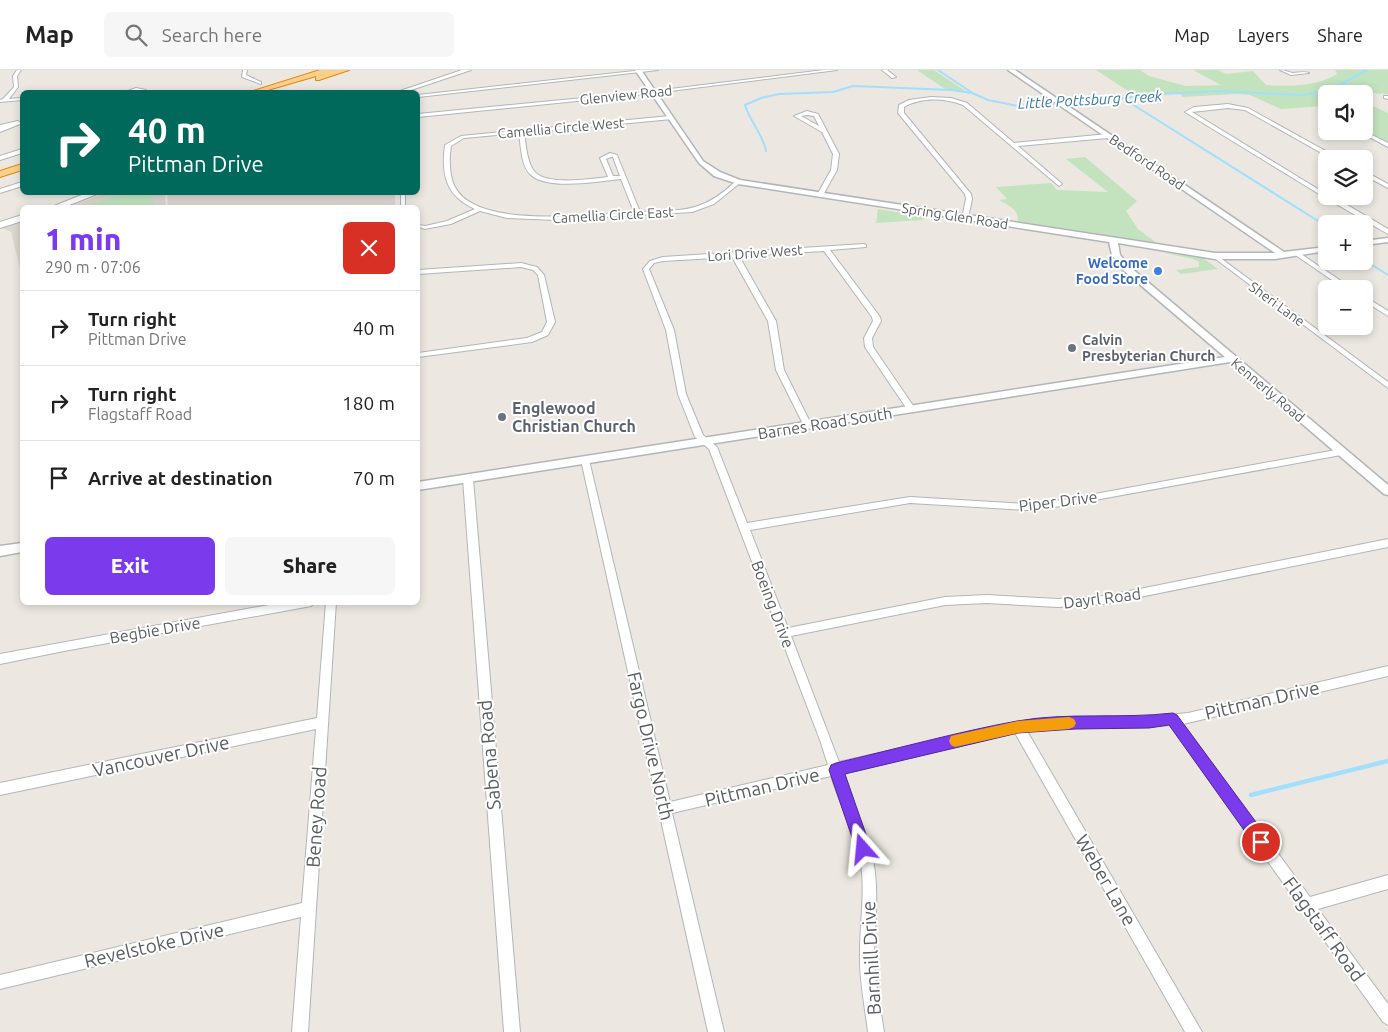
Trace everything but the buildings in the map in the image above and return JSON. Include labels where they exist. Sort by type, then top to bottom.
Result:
[{"type":"highway","points":[[261,90],[329,70]]},
{"type":"highway","points":[[278,90],[346,70]]},
{"type":"highway","points":[[0,168],[20,162]]},
{"type":"highway","points":[[0,174],[20,168]]},
{"type":"main road","points":[[414,90],[468,70]]},
{"type":"main road","points":[[61,205],[90,195]]},
{"type":"main road","points":[[0,225],[20,219]]},
{"type":"street","points":[[2,101],[16,87],[15,76],[19,70]]},
{"type":"street","points":[[244,70],[244,76],[259,84]]},
{"type":"street","points":[[420,96],[656,70]]},
{"type":"street","name":"Glenview Road","points":[[420,116],[652,92],[835,70]]},
{"type":"street","points":[[884,70],[894,77]]},
{"type":"street","name":"Bedford Road","points":[[1011,70],[1283,255]]},
{"type":"street","points":[[1282,70],[1291,74],[1307,73]]},
{"type":"street","name":"Spring Glen Road","points":[[638,71],[704,166],[717,174],[738,182],[1076,236],[1215,256],[1283,255],[1318,249]]},
{"type":"street","points":[[965,218],[968,194],[901,113],[902,106],[908,102],[938,98],[962,103],[972,108],[1059,184]]},
{"type":"street","points":[[2,101],[20,99]]},
{"type":"street","points":[[1318,191],[1192,116],[1188,111],[1228,106],[1249,110],[1321,150]]},
{"type":"street","name":"Camellia Circle West","points":[[453,140],[471,135],[670,118]]},
{"type":"street","points":[[820,195],[836,162],[834,147],[822,130]]},
{"type":"street","points":[[521,131],[535,176],[552,181],[624,177]]},
{"type":"street","points":[[1014,145],[1108,136]]},
{"type":"street","points":[[1373,138],[1388,145]]},
{"type":"street","name":"Camellia Circle East","points":[[453,140],[447,148],[450,182],[458,195],[480,209],[510,216],[531,219],[682,211],[703,207],[721,199],[738,182]]},
{"type":"street","points":[[0,149],[9,155]]},
{"type":"street","points":[[0,158],[20,152]]},
{"type":"street","points":[[611,178],[603,158],[610,155],[615,156],[638,214]]},
{"type":"street","points":[[1373,178],[1388,186]]},
{"type":"street","points":[[0,191],[20,185]]},
{"type":"street","points":[[1342,205],[1388,232]]},
{"type":"street","points":[[421,227],[449,223],[480,209]]},
{"type":"street","points":[[1076,236],[1100,247]]},
{"type":"street","points":[[1373,242],[1388,240]]},
{"type":"street","name":"Kennerly Road","points":[[1113,241],[1116,254],[1126,268],[1388,491]]},
{"type":"street","name":"Lori Drive West","points":[[647,266],[664,259],[864,246]]},
{"type":"street","points":[[826,249],[876,317],[877,321],[867,342],[912,410]]},
{"type":"street","points":[[1107,253],[1126,268]]},
{"type":"street","points":[[1296,253],[1336,280]]},
{"type":"street","points":[[735,255],[772,321],[780,370],[808,426]]},
{"type":"street","name":"Sheri Lane","points":[[1215,256],[1224,266],[1388,386]]},
{"type":"street","points":[[420,272],[520,265],[534,268],[541,275],[551,322],[545,333],[529,340],[420,355]]},
{"type":"street","name":"Boeing Drive","points":[[647,266],[648,278],[672,340],[680,386],[699,437],[713,447],[836,770]]},
{"type":"street","points":[[1373,304],[1388,314]]},
{"type":"street","name":"Barnes Road South","points":[[420,486],[1232,359]]},
{"type":"street","name":"Piper Drive","points":[[744,527],[910,500],[940,500],[1027,508],[1341,452]]},
{"type":"street","name":"Fargo Drive North","points":[[585,460],[716,1032]]},
{"type":"street","name":"Sabena Road","points":[[468,479],[512,1032]]},
{"type":"street","name":"Dayrl Road","points":[[784,633],[946,601],[987,599],[1058,604],[1105,600],[1388,543]]},
{"type":"street","points":[[0,551],[20,548]]},
{"type":"street","name":"Begbie Drive","points":[[0,660],[73,644],[294,605]]},
{"type":"street","name":"Beney Road","points":[[300,1032],[331,605]]},
{"type":"street","name":"Pittman Drive","points":[[665,809],[1018,727],[1075,723],[1149,722],[1188,718],[1388,671]]},
{"type":"street","name":"Flagstaff Road","points":[[1173,719],[1388,1017]]},
{"type":"street","name":"Vancouver Drive","points":[[0,789],[323,722]]},
{"type":"street","name":"Weber Lane","points":[[1018,727],[1194,1032]]},
{"type":"street","name":"Barnhill Drive","points":[[836,770],[867,861],[869,900],[868,962],[876,1032]]},
{"type":"street","points":[[1307,905],[1388,882]]},
{"type":"street","name":"Revelstoke Drive","points":[[0,982],[309,908]]},
{"type":"shaded area","points":[[101,195],[165,195],[166,205],[72,205]]},
{"type":"shaded area","points":[[167,195],[395,195],[395,205],[168,205]]},
{"type":"shaded area","points":[[20,222],[20,269],[11,232],[2,228]]},
{"type":"green space","points":[[917,70],[934,70],[967,92],[945,89]]},
{"type":"green space","points":[[1096,70],[1140,70],[1149,76],[1186,86],[1221,85],[1193,70],[1218,70],[1226,74],[1253,71],[1266,85],[1284,86],[1303,85],[1320,81],[1337,74],[1335,70],[1388,70],[1388,94],[1373,93],[1373,85],[1318,85],[1318,107],[1281,109],[1250,95],[1236,94],[1183,97],[1179,93],[1136,96]]},
{"type":"green space","points":[[1373,106],[1388,113],[1388,143],[1373,136]]},
{"type":"green space","points":[[1085,157],[1137,201],[1126,211],[1138,229],[1158,244],[1017,223],[1016,212],[999,200],[1007,199],[996,187],[1051,183],[1057,190],[1108,192],[1066,159]]},
{"type":"green space","points":[[124,195],[150,195],[154,205],[89,205]]},
{"type":"green space","points":[[878,209],[925,217],[922,220],[876,223]]},
{"type":"green space","points":[[1160,252],[1203,258],[1218,269],[1181,274],[1176,270],[1199,267],[1199,262]]},
{"type":"waterway","points":[[938,70],[971,92]]},
{"type":"waterway","name":"Little Pottsburg Creek","points":[[766,151],[745,105],[761,98],[779,94],[833,92],[853,86],[951,90],[972,93],[988,100],[1018,106],[1111,100],[1143,95],[1219,91],[1302,95],[1328,91],[1367,70]]},
{"type":"waterway","points":[[1124,99],[1318,221]]},
{"type":"waterway","points":[[1373,266],[1388,275]]},
{"type":"waterway","points":[[1251,795],[1388,761]]},
{"type":"slow traffic","points":[[955,741],[1018,727],[1069,723]]},
{"type":"place","name":"Welcome Food Store","points":[[1158,271]]},
{"type":"place","name":"Calvin Presbyterian Church","points":[[1072,348]]},
{"type":"place","name":"Englewood Christian Church","points":[[502,417]]},
{"type":"route","points":[[863,849],[836,770],[1018,727],[1038,724],[1149,722],[1173,719],[1261,842]]}]
